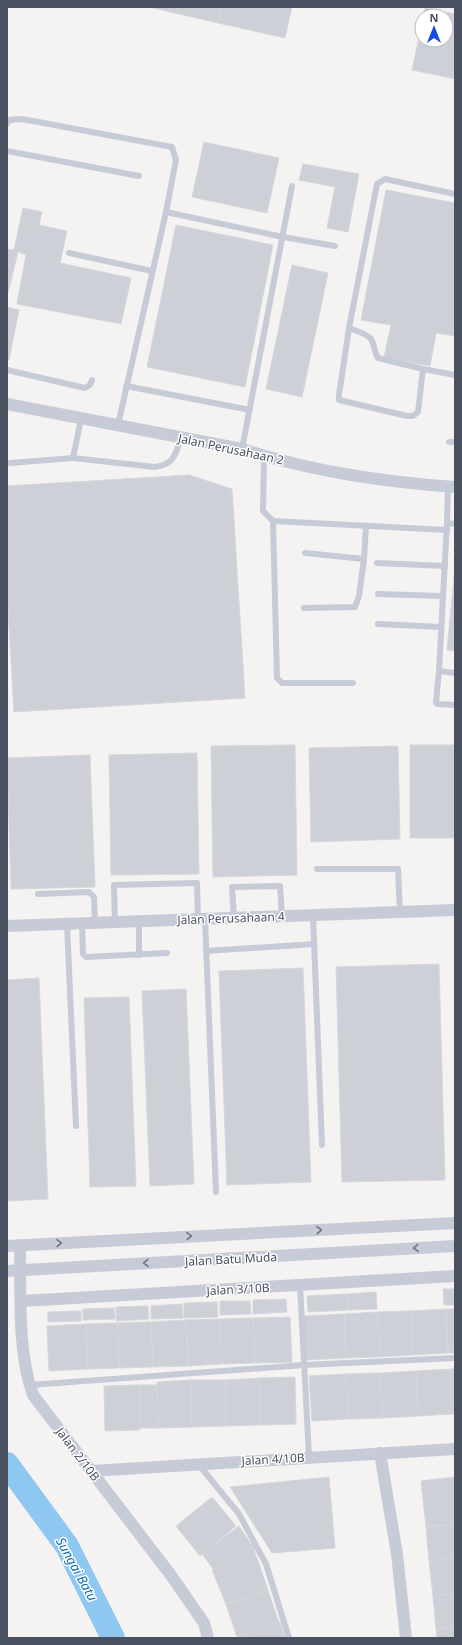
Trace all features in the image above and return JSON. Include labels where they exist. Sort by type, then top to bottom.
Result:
[{"type":"street","name":"Jalan Perusahaan 2","points":[[7,404],[242,449],[264,456],[345,474],[452,486]]},
{"type":"street","name":"Jalan Perusahaan 4","points":[[7,926],[455,910]]},
{"type":"street","name":"Jalan Batu Muda","points":[[7,1246],[455,1222]]},
{"type":"street","name":"Jalan 2/10B","points":[[20,1245],[23,1353],[29,1385],[33,1395],[178,1586],[204,1623],[208,1638]]},
{"type":"street","name":"Jalan Batu Muda","points":[[7,1271],[455,1246]]},
{"type":"street","name":"Jalan 3/10B","points":[[22,1301],[455,1276]]},
{"type":"street","name":"Jalan 4/10B","points":[[91,1471],[198,1463],[455,1448]]},
{"type":"street","points":[[380,1453],[397,1554],[406,1638]]},
{"type":"lane","points":[[7,124],[9,120],[22,119],[172,147],[176,160],[166,212],[118,425]]},
{"type":"lane","points":[[7,151],[139,176]]},
{"type":"lane","points":[[423,369],[418,412],[413,416],[407,416],[340,400],[339,395],[349,328],[377,184],[385,179],[455,194]]},
{"type":"lane","points":[[242,449],[292,186]]},
{"type":"lane","points":[[166,212],[283,237],[335,246]]},
{"type":"lane","points":[[69,253],[152,271]]},
{"type":"lane","points":[[349,328],[371,339],[374,353],[378,358],[455,375]]},
{"type":"lane","points":[[7,370],[85,388],[90,385],[92,380]]},
{"type":"lane","points":[[126,386],[250,410]]},
{"type":"lane","points":[[73,458],[81,419]]},
{"type":"lane","points":[[10,463],[73,458],[155,467],[167,465],[174,458],[181,438]]},
{"type":"lane","points":[[264,456],[263,511],[273,521],[366,526],[447,527],[455,524]]},
{"type":"lane","points":[[452,486],[447,527],[436,702],[441,706],[455,705]]},
{"type":"lane","points":[[273,521],[277,678],[282,683],[353,683]]},
{"type":"lane","points":[[304,608],[355,607],[359,596],[364,559],[366,526]]},
{"type":"lane","points":[[305,553],[364,559]]},
{"type":"lane","points":[[377,563],[445,566]]},
{"type":"lane","points":[[378,594],[443,596]]},
{"type":"lane","points":[[378,624],[441,627]]},
{"type":"lane","points":[[439,671],[455,673]]},
{"type":"lane","points":[[317,869],[398,869],[400,912]]},
{"type":"lane","points":[[115,923],[114,885],[197,884],[206,951],[216,1192]]},
{"type":"lane","points":[[234,918],[232,887],[280,886],[282,916]]},
{"type":"lane","points":[[38,894],[89,892],[94,897],[95,923]]},
{"type":"lane","points":[[313,915],[322,1145]]},
{"type":"lane","points":[[139,922],[139,955]]},
{"type":"lane","points":[[67,924],[76,1126]]},
{"type":"lane","points":[[82,924],[83,954],[86,956],[167,953]]},
{"type":"lane","points":[[206,951],[314,944]]},
{"type":"lane","points":[[300,1285],[309,1457]]},
{"type":"lane","points":[[29,1385],[304,1365],[455,1358]]},
{"type":"lane","points":[[198,1463],[239,1514],[266,1564],[289,1638]]},
{"type":"building","points":[[149,7],[222,7],[218,23]]},
{"type":"building","points":[[222,7],[292,7],[285,38],[218,23]]},
{"type":"building","points":[[455,14],[455,79],[412,70],[417,48],[454,48]]},
{"type":"building","points":[[204,142],[279,158],[267,213],[192,197]]},
{"type":"building","points":[[303,164],[359,174],[348,232],[327,228],[335,187],[299,180]]},
{"type":"building","points":[[386,190],[455,203],[455,336],[436,333],[430,366],[384,357],[391,325],[361,320]]},
{"type":"building","points":[[23,208],[42,212],[39,225],[67,231],[60,263],[131,278],[121,324],[17,304],[26,255],[18,252],[7,297],[7,249],[14,250]]},
{"type":"building","points":[[176,225],[273,245],[245,387],[147,367]]},
{"type":"building","points":[[292,265],[328,273],[302,397],[266,389]]},
{"type":"building","points":[[7,307],[19,310],[9,360],[7,360]]},
{"type":"building","points":[[189,475],[232,489],[245,698],[14,712],[7,593],[7,486]]},
{"type":"building","points":[[455,567],[455,651],[447,650]]},
{"type":"building","points":[[295,745],[297,875],[213,877],[211,746]]},
{"type":"building","points":[[410,745],[455,745],[455,838],[410,838]]},
{"type":"building","points":[[398,746],[400,839],[311,842],[309,748]]},
{"type":"building","points":[[197,753],[199,874],[111,875],[109,755]]},
{"type":"building","points":[[90,755],[95,887],[11,889],[7,758]]},
{"type":"building","points":[[439,964],[445,1180],[342,1182],[336,967]]},
{"type":"building","points":[[303,968],[311,1182],[227,1185],[219,971]]},
{"type":"building","points":[[39,978],[48,1199],[7,1201],[7,980]]},
{"type":"building","points":[[186,989],[194,1184],[150,1186],[142,991]]},
{"type":"building","points":[[129,997],[136,1186],[90,1187],[84,998]]},
{"type":"building","points":[[443,1289],[455,1289],[455,1305],[444,1305]]},
{"type":"building","points":[[376,1292],[377,1309],[348,1310],[347,1294]]},
{"type":"building","points":[[347,1294],[348,1310],[308,1312],[307,1296]]},
{"type":"building","points":[[286,1299],[287,1312],[253,1314],[253,1300]]},
{"type":"building","points":[[220,1301],[250,1301],[251,1314],[220,1315]]},
{"type":"building","points":[[217,1302],[218,1317],[184,1318],[184,1303]]},
{"type":"building","points":[[182,1304],[183,1318],[151,1319],[151,1306]]},
{"type":"building","points":[[148,1306],[149,1319],[116,1321],[116,1307]]},
{"type":"building","points":[[114,1308],[115,1319],[83,1320],[83,1309]]},
{"type":"building","points":[[446,1309],[455,1309],[455,1353],[448,1353]]},
{"type":"building","points":[[446,1309],[448,1353],[413,1355],[411,1311]]},
{"type":"building","points":[[81,1311],[81,1321],[48,1322],[48,1312]]},
{"type":"building","points":[[411,1311],[413,1355],[380,1357],[377,1312]]},
{"type":"building","points":[[377,1312],[380,1357],[346,1358],[344,1314]]},
{"type":"building","points":[[344,1314],[346,1358],[306,1360],[304,1316]]},
{"type":"building","points":[[290,1317],[292,1362],[255,1363],[253,1318]]},
{"type":"building","points":[[253,1318],[255,1363],[222,1364],[220,1319]]},
{"type":"building","points":[[220,1319],[222,1364],[188,1366],[186,1320]]},
{"type":"building","points":[[186,1320],[188,1366],[153,1367],[151,1322]]},
{"type":"building","points":[[151,1322],[153,1367],[119,1368],[117,1323]]},
{"type":"building","points":[[117,1323],[119,1368],[88,1369],[86,1324]]},
{"type":"building","points":[[86,1324],[88,1369],[49,1371],[47,1326]]},
{"type":"building","points":[[450,1369],[452,1414],[418,1416],[416,1371]]},
{"type":"building","points":[[450,1369],[455,1369],[455,1414],[452,1414]]},
{"type":"building","points":[[416,1371],[418,1416],[383,1418],[380,1373]]},
{"type":"building","points":[[380,1373],[383,1418],[348,1419],[346,1374]]},
{"type":"building","points":[[346,1374],[348,1419],[312,1421],[309,1376]]},
{"type":"building","points":[[295,1377],[296,1424],[260,1425],[259,1378]]},
{"type":"building","points":[[259,1378],[260,1425],[226,1426],[225,1380]]},
{"type":"building","points":[[191,1380],[192,1427],[158,1428],[157,1382]]},
{"type":"building","points":[[191,1380],[225,1380],[226,1426],[192,1427]]},
{"type":"building","points":[[139,1385],[157,1385],[158,1428],[140,1428]]},
{"type":"building","points":[[139,1385],[140,1430],[105,1431],[104,1386]]},
{"type":"building","points":[[329,1477],[335,1548],[272,1553],[230,1487]]},
{"type":"building","points":[[455,1477],[455,1524],[426,1527],[421,1481]]},
{"type":"building","points":[[212,1497],[236,1526],[200,1556],[176,1526]]},
{"type":"building","points":[[455,1524],[455,1558],[429,1561],[426,1527]]},
{"type":"building","points":[[239,1526],[253,1547],[214,1570],[202,1554]]},
{"type":"building","points":[[253,1547],[268,1590],[226,1604],[212,1570]]},
{"type":"building","points":[[455,1558],[455,1594],[433,1596],[429,1561]]},
{"type":"building","points":[[268,1590],[279,1623],[237,1637],[226,1604]]},
{"type":"building","points":[[455,1594],[455,1627],[436,1629],[433,1596]]},
{"type":"building","points":[[280,1622],[285,1638],[237,1637]]},
{"type":"building","points":[[455,1627],[455,1638],[437,1638],[436,1629]]},
{"type":"waterway","name":"Sungai Batu","points":[[7,1464],[67,1546],[113,1638]]}]
